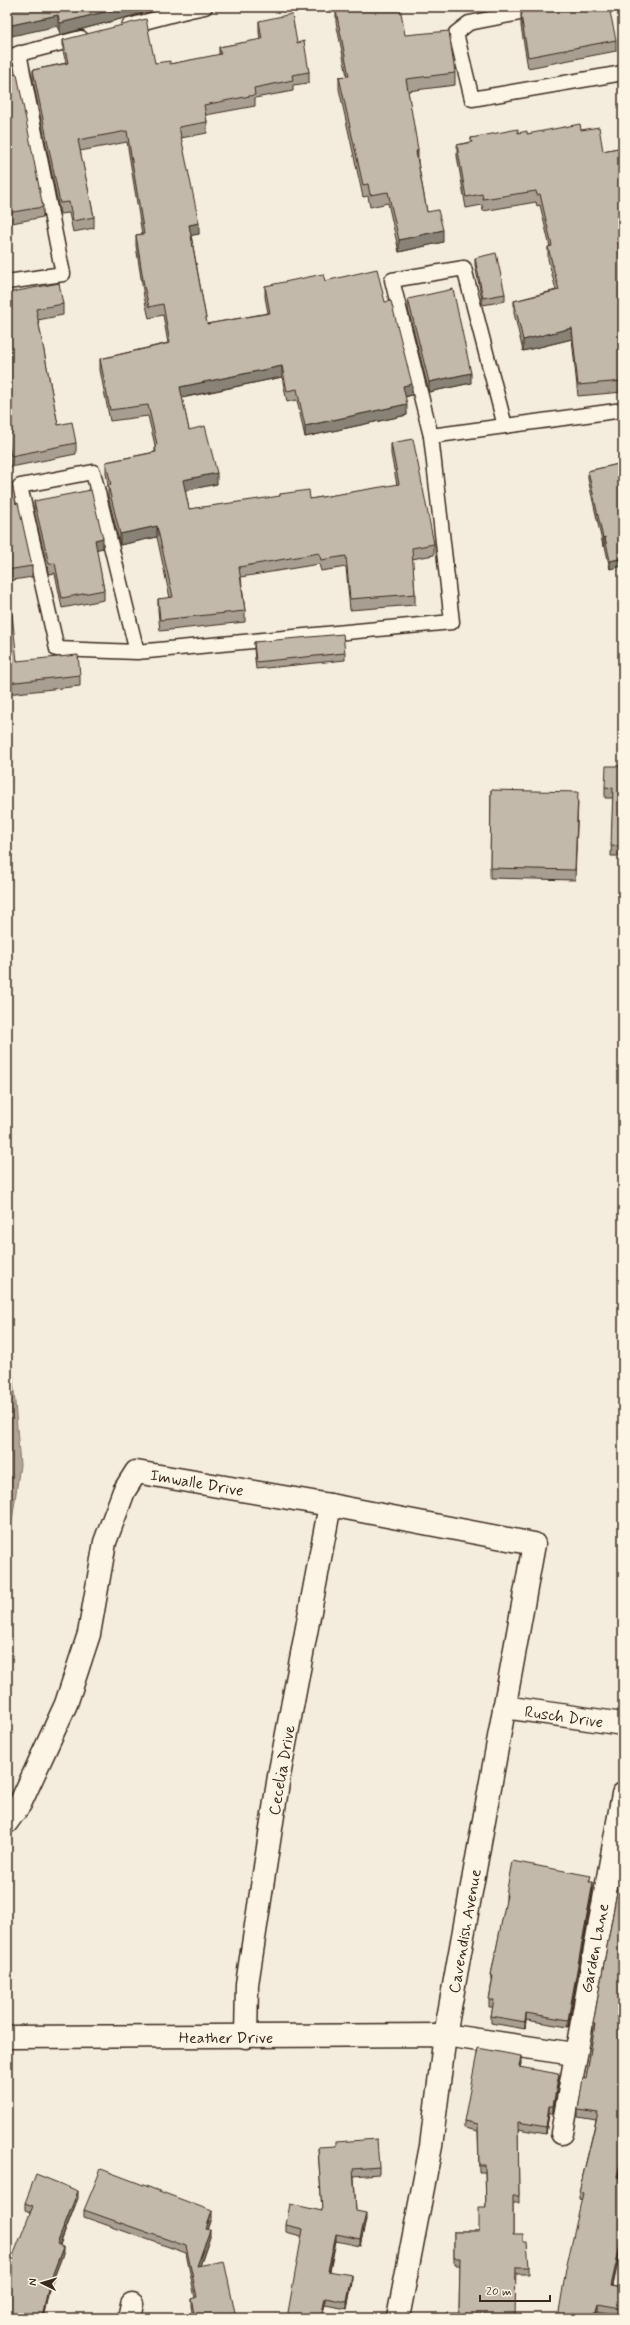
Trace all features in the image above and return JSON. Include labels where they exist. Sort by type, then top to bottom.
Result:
[{"type":"street","name":"Imwalle Drive","points":[[7,1822],[20,1804],[66,1704],[89,1634],[105,1542],[124,1491],[136,1472],[330,1505],[534,1544]]},
{"type":"street","name":"Cecelia Drive","points":[[246,2037],[247,1984],[280,1776],[330,1505]]},
{"type":"street","name":"Cavendish Avenue","points":[[398,2318],[431,2146],[445,2035],[534,1544]]},
{"type":"street","name":"Rusch Drive","points":[[504,1708],[623,1724]]},
{"type":"street","name":"Garden Lane","points":[[562,2133],[574,2054],[623,1794]]},
{"type":"street","name":"Heather Drive","points":[[7,2037],[445,2035]]},
{"type":"street","points":[[445,2035],[574,2054]]},
{"type":"lane","points":[[118,28],[186,9],[205,7]]},
{"type":"lane","points":[[550,7],[469,23],[460,28],[456,33],[472,99],[623,73]]},
{"type":"lane","points":[[7,282],[64,274],[13,55],[95,34]]},
{"type":"lane","points":[[138,652],[93,472],[20,486],[57,649],[138,652],[452,622],[431,436],[392,280],[464,268],[505,426]]},
{"type":"lane","points":[[431,436],[623,410]]},
{"type":"shaded area","points":[[7,1334],[12,1366],[20,1465],[7,1556]]},
{"type":"building","points":[[7,7],[124,7],[60,23],[58,15],[7,26]]},
{"type":"building","points":[[355,7],[400,7],[405,35],[449,31],[455,73],[406,79],[418,149],[416,152],[427,212],[438,210],[443,230],[399,240],[388,192],[370,195],[368,184],[363,185],[339,77],[349,76],[336,11]]},
{"type":"building","points":[[538,7],[609,7],[616,40],[528,57],[521,10]]},
{"type":"building","points":[[292,14],[297,43],[304,41],[309,72],[292,75],[293,80],[254,88],[255,95],[204,105],[207,122],[179,127],[199,223],[189,225],[207,324],[270,313],[265,286],[323,274],[325,281],[377,269],[385,302],[391,301],[412,384],[403,386],[407,404],[305,426],[297,389],[287,391],[282,366],[180,387],[189,430],[205,426],[217,473],[183,480],[189,509],[280,496],[280,494],[309,490],[310,499],[399,484],[391,443],[413,439],[434,544],[412,548],[415,594],[350,599],[346,556],[321,560],[319,553],[239,567],[245,611],[160,620],[158,599],[173,597],[157,526],[120,534],[108,485],[111,485],[106,462],[156,452],[155,445],[157,444],[148,405],[110,410],[100,359],[170,343],[163,304],[149,307],[144,286],[136,235],[144,234],[127,131],[78,140],[94,217],[73,221],[69,202],[60,203],[33,70],[68,63],[63,40],[146,19],[155,63],[170,61],[170,64],[221,54],[219,47],[262,39],[259,21]]},
{"type":"building","points":[[17,74],[43,207],[7,213],[7,76]]},
{"type":"building","points":[[580,124],[581,130],[599,127],[603,151],[623,147],[623,237],[617,238],[623,264],[623,381],[578,385],[572,328],[523,340],[514,301],[559,290],[548,247],[552,246],[540,194],[537,195],[536,191],[483,199],[482,194],[466,197],[457,145],[472,142],[471,138],[518,129],[518,133],[527,131],[527,134]]},
{"type":"building","points":[[496,253],[505,294],[483,298],[475,258]]},
{"type":"building","points":[[59,283],[63,304],[36,309],[58,425],[72,422],[76,443],[11,456],[7,434],[7,293]]},
{"type":"building","points":[[453,289],[471,373],[429,382],[408,299]]},
{"type":"building","points":[[623,463],[623,558],[610,561],[605,537],[603,538],[588,471]]},
{"type":"building","points":[[12,483],[32,566],[7,570],[7,484]]},
{"type":"building","points":[[91,490],[103,538],[95,540],[104,590],[62,598],[55,563],[49,564],[34,501]]},
{"type":"building","points":[[12,614],[17,661],[78,655],[80,675],[7,683],[7,615]]},
{"type":"building","points":[[343,634],[345,653],[256,662],[254,642]]},
{"type":"building","points":[[606,766],[623,766],[623,846],[611,846],[613,788],[605,787]]},
{"type":"building","points":[[491,790],[578,792],[575,870],[490,868]]},
{"type":"building","points":[[512,1861],[591,1876],[589,1882],[593,1882],[568,2020],[526,2013],[525,2022],[491,2016],[494,2000],[489,2000],[493,1976],[491,1975],[507,1895]]},
{"type":"building","points":[[618,1886],[623,1887],[623,2151],[617,2177],[623,2178],[623,2246],[620,2246],[611,2286],[623,2288],[623,2300],[621,2308],[598,2304],[594,2318],[558,2318],[566,2269],[583,2193],[579,2192],[598,2113],[578,2110],[583,2078],[586,2079],[595,2024],[593,2024]]},
{"type":"building","points":[[478,2048],[521,2056],[519,2067],[559,2074],[553,2106],[549,2106],[546,2127],[518,2122],[519,2196],[513,2196],[513,2235],[523,2235],[523,2242],[527,2242],[529,2267],[516,2267],[515,2318],[447,2318],[447,2312],[459,2312],[460,2258],[454,2258],[454,2231],[479,2231],[479,2207],[486,2207],[485,2165],[479,2165],[478,2124],[464,2121]]},
{"type":"building","points":[[377,2139],[379,2167],[353,2169],[356,2211],[366,2213],[360,2239],[336,2234],[328,2271],[352,2275],[347,2302],[325,2298],[321,2318],[287,2318],[303,2229],[286,2225],[290,2204],[322,2211],[318,2147],[336,2146],[336,2142]]},
{"type":"building","points":[[101,2169],[212,2211],[206,2229],[210,2230],[197,2266],[224,2261],[236,2318],[195,2318],[191,2299],[197,2297],[186,2246],[84,2210]]},
{"type":"building","points":[[36,2174],[78,2191],[57,2244],[63,2247],[49,2284],[42,2318],[7,2318],[7,2271],[33,2206],[25,2203]]}]
